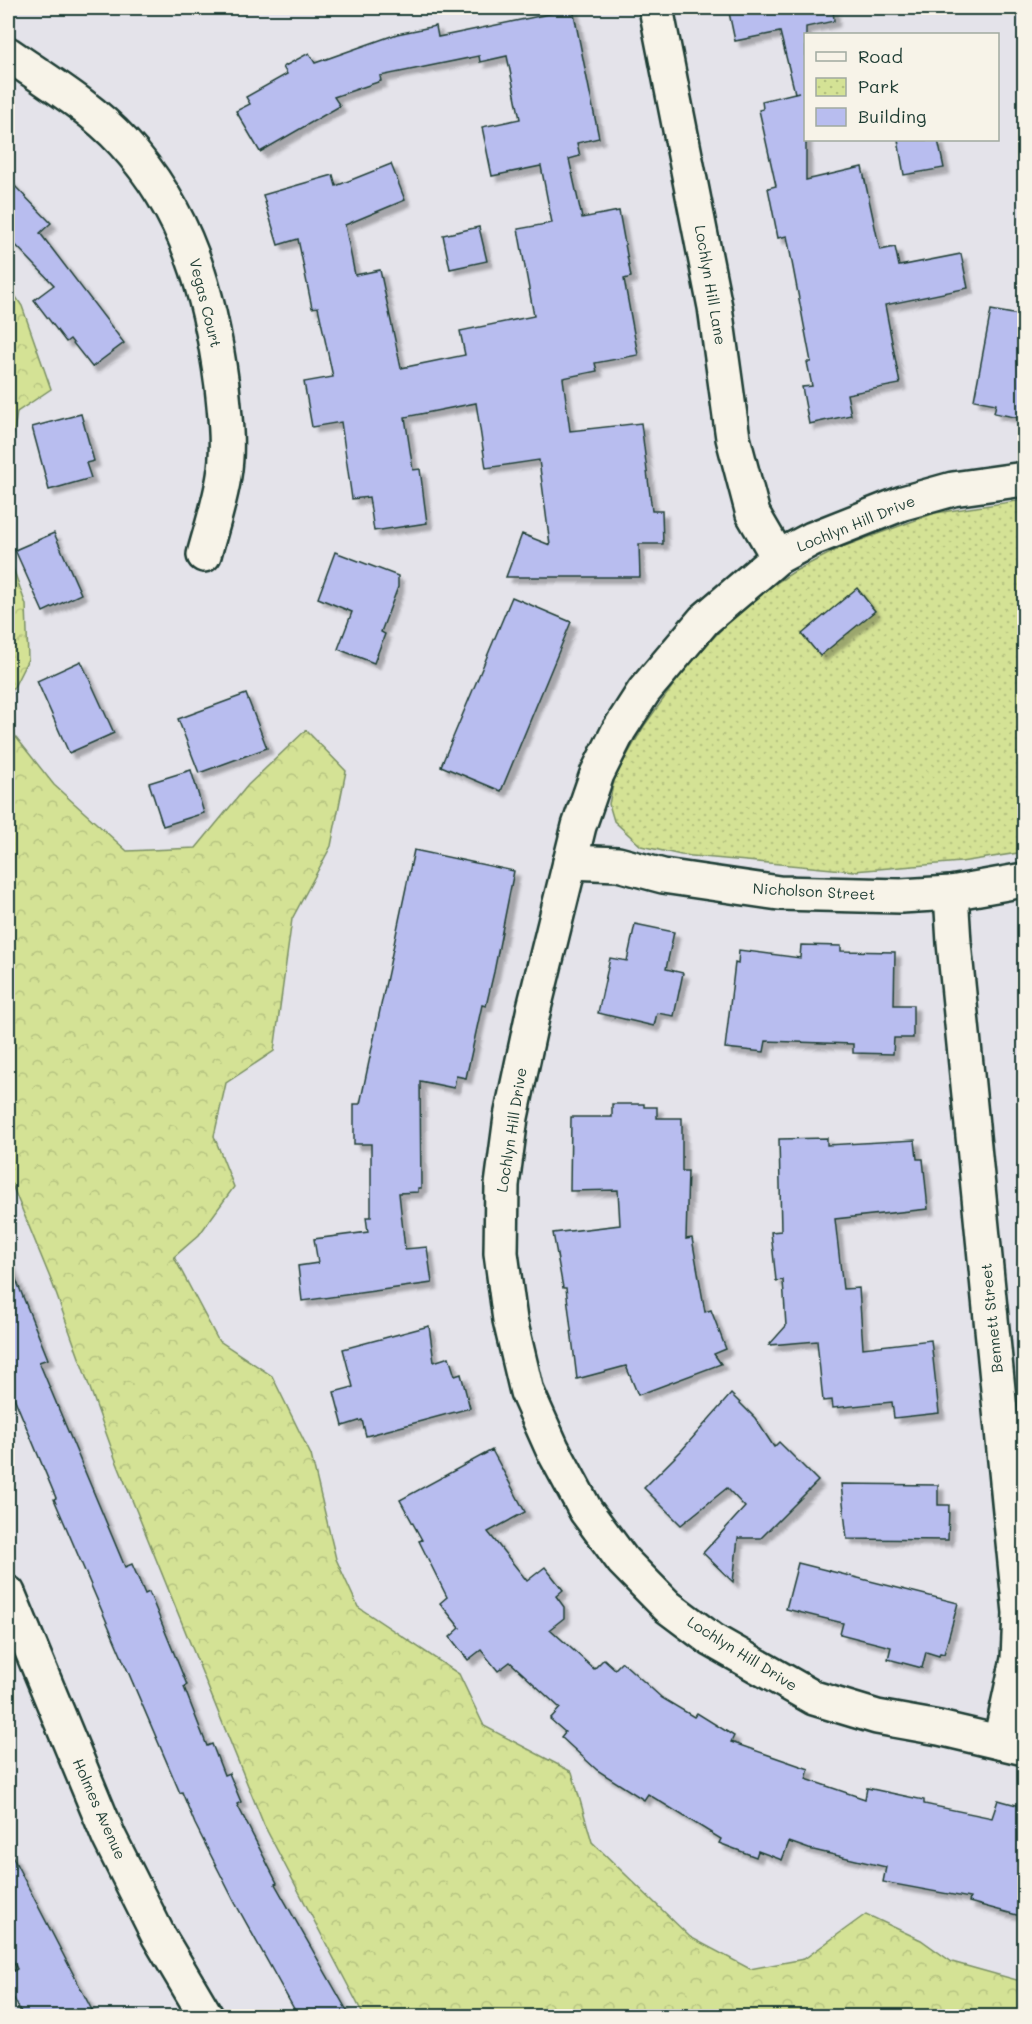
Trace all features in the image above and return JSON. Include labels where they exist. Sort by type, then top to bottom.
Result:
[{"type":"street","name":"Lochlyn Hill Lane","points":[[656,8],[716,307],[733,438],[753,514],[778,557]]},
{"type":"street","name":"Vegas Court","points":[[8,54],[90,112],[122,141],[148,173],[175,217],[195,261],[208,304],[218,354],[226,438],[224,477],[204,555]]},
{"type":"street","name":"Lochlyn Hill Drive","points":[[1012,1745],[939,1728],[877,1717],[814,1698],[712,1640],[668,1607],[623,1561],[586,1510],[552,1448],[527,1392],[510,1320],[501,1252],[502,1185],[511,1117],[529,1029],[579,826],[597,774],[619,730],[644,691],[704,620],[778,557],[812,539],[903,503],[953,489],[1024,479]]},
{"type":"street","name":"Nicholson Street","points":[[570,862],[618,864],[663,876],[779,893],[901,896],[951,893],[1024,880]]},
{"type":"street","name":"Bennett Street","points":[[951,893],[1020,1613],[1012,1745]]},
{"type":"street","name":"Holmes Avenue","points":[[8,1593],[110,1837],[158,1935],[206,2016]]},
{"type":"green space","points":[[8,285],[22,306],[51,389],[17,412],[8,471]]},
{"type":"green space","points":[[1024,500],[1024,852],[961,862],[854,871],[681,855],[641,846],[614,821],[609,804],[615,776],[644,726],[687,666],[748,601],[795,571],[842,547],[935,513]]},
{"type":"green space","points":[[8,554],[26,605],[28,659],[8,699]]},
{"type":"green space","points":[[8,727],[54,785],[127,851],[196,848],[248,785],[306,730],[346,771],[331,846],[292,919],[274,1051],[226,1083],[214,1136],[234,1187],[199,1235],[174,1257],[218,1340],[272,1376],[311,1455],[336,1559],[358,1607],[459,1674],[484,1726],[572,1772],[592,1842],[690,1937],[750,1969],[804,1959],[866,1914],[921,1940],[952,1962],[1024,1982],[1024,2016],[364,2016],[264,1825],[115,1458],[53,1285],[8,1175]]},
{"type":"building","points":[[728,8],[833,8],[834,21],[806,27],[806,33],[804,33],[806,180],[862,167],[880,250],[895,247],[899,266],[961,254],[968,288],[885,305],[900,384],[847,394],[851,415],[809,424],[802,387],[812,386],[807,362],[811,362],[787,236],[778,238],[768,188],[776,186],[759,110],[763,109],[762,101],[795,93],[780,32],[735,41]]},
{"type":"building","points":[[573,9],[599,138],[577,143],[580,156],[569,159],[582,218],[619,211],[631,277],[624,279],[638,355],[595,363],[597,371],[563,378],[570,431],[641,423],[652,511],[662,511],[663,544],[639,544],[640,577],[506,577],[522,534],[550,545],[539,460],[486,468],[476,403],[405,417],[413,470],[420,469],[427,523],[374,531],[369,497],[352,499],[341,422],[312,427],[304,382],[333,377],[318,307],[312,308],[298,239],[278,245],[263,195],[333,175],[336,186],[391,164],[405,200],[345,225],[355,275],[380,270],[401,368],[465,355],[460,331],[534,316],[518,229],[552,223],[541,166],[492,176],[482,127],[520,119],[507,56],[480,62],[479,56],[380,76],[381,81],[334,97],[340,106],[260,152],[236,111],[250,104],[246,97],[287,74],[283,67],[309,53],[315,63],[397,34],[436,26],[438,37]]},
{"type":"building","points":[[898,141],[938,141],[944,168],[904,175]]},
{"type":"building","points":[[8,179],[51,223],[40,233],[124,343],[92,367],[70,339],[66,342],[34,300],[54,285],[8,237]]},
{"type":"building","points":[[479,227],[487,261],[450,269],[443,235]]},
{"type":"building","points":[[991,310],[1024,316],[1024,419],[994,413],[996,404],[974,400]]},
{"type":"building","points":[[81,414],[94,461],[86,463],[91,478],[49,490],[32,427]]},
{"type":"building","points":[[54,533],[81,594],[43,612],[15,550]]},
{"type":"building","points":[[335,552],[398,576],[398,587],[381,632],[385,634],[374,663],[338,649],[352,612],[318,598]]},
{"type":"building","points":[[857,588],[875,611],[820,656],[802,634]]},
{"type":"building","points":[[512,597],[571,622],[501,791],[441,766]]},
{"type":"building","points":[[81,661],[114,733],[69,753],[37,681]]},
{"type":"building","points":[[246,694],[267,748],[199,773],[178,719]]},
{"type":"building","points":[[191,770],[204,813],[163,826],[149,783]]},
{"type":"building","points":[[414,850],[514,871],[494,972],[486,1006],[482,1005],[466,1078],[456,1076],[454,1088],[420,1081],[421,1188],[418,1188],[418,1192],[399,1193],[405,1249],[427,1247],[432,1283],[302,1301],[298,1266],[318,1263],[314,1239],[368,1232],[366,1217],[371,1217],[371,1144],[354,1144],[354,1104],[360,1104]]},
{"type":"building","points":[[635,924],[674,932],[666,969],[683,973],[674,1016],[657,1013],[654,1026],[598,1013],[610,958],[627,961]]},
{"type":"building","points":[[801,945],[841,946],[841,951],[895,952],[894,1005],[913,1005],[913,1038],[894,1038],[893,1054],[853,1053],[853,1044],[766,1041],[764,1052],[725,1048],[735,963],[738,964],[739,950],[800,958]]},
{"type":"building","points":[[612,1104],[644,1104],[644,1107],[657,1107],[657,1118],[682,1118],[682,1171],[688,1171],[686,1239],[692,1238],[705,1312],[711,1310],[726,1349],[714,1354],[721,1364],[638,1395],[626,1366],[577,1379],[566,1288],[563,1288],[553,1233],[620,1225],[618,1190],[570,1191],[571,1117],[612,1117]]},
{"type":"building","points":[[827,1138],[827,1145],[915,1140],[917,1159],[923,1159],[928,1209],[835,1219],[843,1289],[859,1288],[863,1348],[931,1340],[939,1413],[894,1418],[892,1402],[833,1408],[832,1400],[823,1401],[817,1341],[769,1345],[786,1326],[783,1280],[776,1281],[771,1232],[781,1231],[779,1139]]},
{"type":"building","points":[[9,1262],[48,1359],[39,1362],[125,1567],[132,1564],[145,1594],[149,1592],[187,1685],[184,1687],[207,1746],[212,1744],[224,1775],[229,1773],[241,1802],[237,1804],[277,1883],[275,1884],[350,2016],[298,2016],[234,1901],[195,1824],[182,1792],[180,1793],[54,1499],[56,1498],[8,1383]]},
{"type":"building","points":[[429,1326],[434,1362],[449,1357],[455,1376],[461,1374],[470,1408],[366,1436],[362,1420],[343,1426],[334,1392],[353,1387],[343,1349]]},
{"type":"building","points":[[731,1394],[755,1418],[774,1447],[779,1442],[818,1481],[761,1538],[738,1538],[733,1582],[703,1553],[745,1507],[727,1488],[681,1525],[644,1488],[681,1451]]},
{"type":"building","points":[[492,1450],[525,1512],[488,1532],[527,1581],[545,1567],[563,1590],[556,1596],[564,1607],[564,1618],[550,1629],[594,1669],[604,1659],[615,1669],[622,1662],[662,1698],[694,1717],[697,1713],[734,1736],[731,1742],[809,1769],[806,1779],[865,1799],[867,1788],[924,1800],[924,1804],[992,1818],[998,1800],[1024,1807],[1024,1917],[969,1902],[970,1898],[883,1882],[886,1867],[789,1842],[782,1860],[758,1851],[756,1857],[719,1843],[721,1839],[648,1794],[644,1800],[597,1770],[561,1737],[565,1732],[550,1719],[560,1708],[510,1662],[498,1671],[481,1650],[468,1660],[450,1637],[460,1628],[440,1603],[447,1597],[419,1541],[422,1540],[400,1500]]},
{"type":"building","points":[[841,1484],[938,1485],[938,1505],[949,1505],[948,1540],[847,1539]]},
{"type":"building","points":[[798,1563],[958,1603],[944,1654],[940,1653],[939,1656],[926,1652],[922,1668],[888,1659],[891,1647],[840,1634],[843,1623],[786,1609]]},
{"type":"building","points":[[8,1848],[95,2016],[23,2016],[8,1987],[8,1974],[17,1969],[8,1950]]}]
